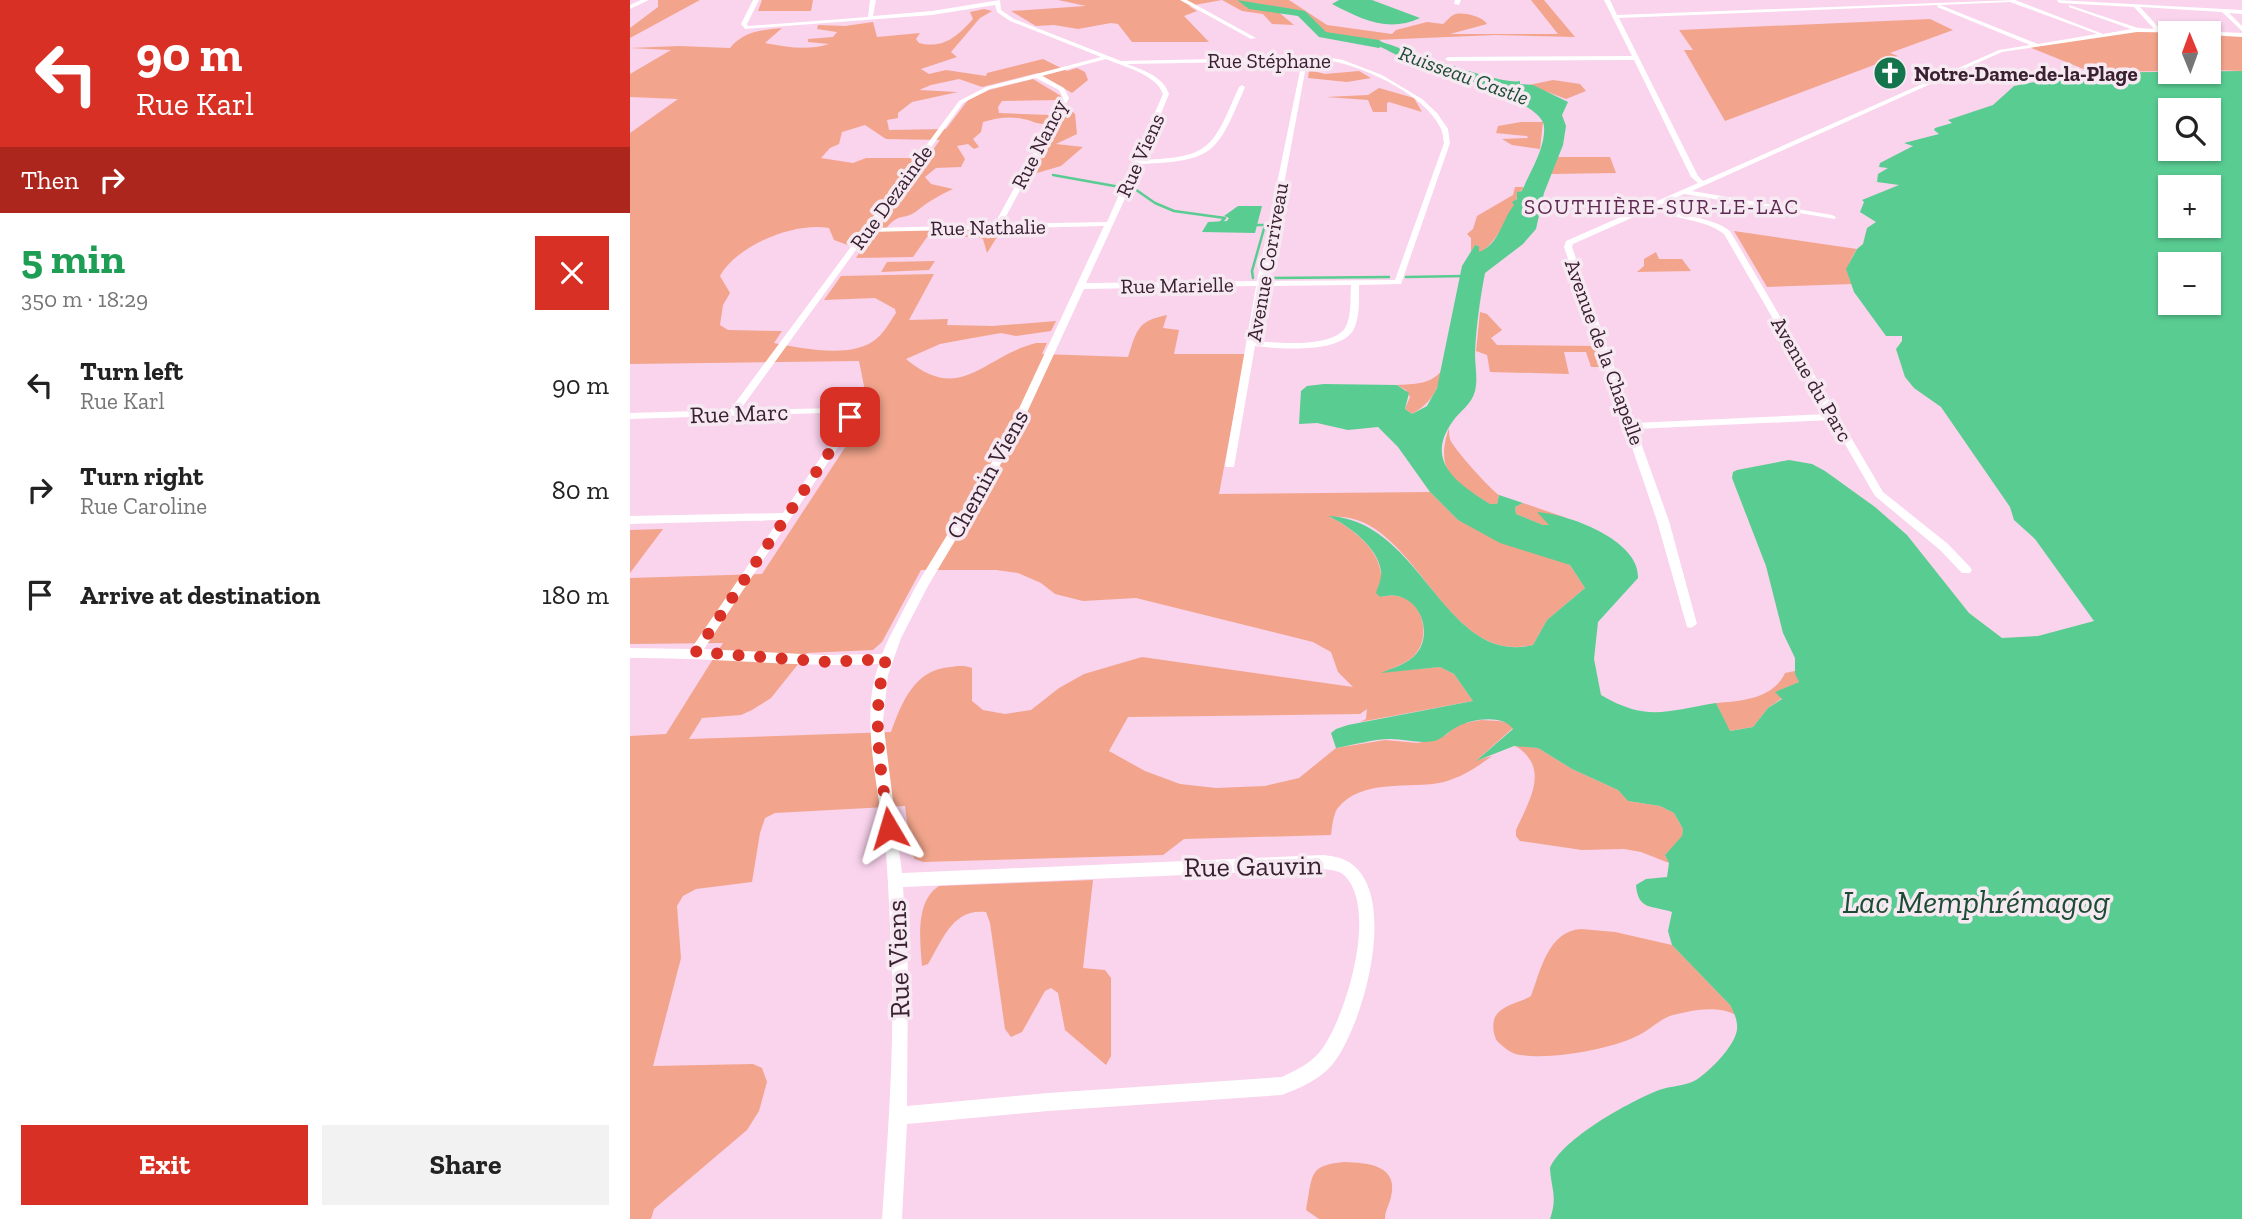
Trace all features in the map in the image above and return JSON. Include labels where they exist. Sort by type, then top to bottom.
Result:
[{"type":"street","points":[[630,7],[646,0]]},
{"type":"street","points":[[756,0],[744,24],[747,28],[941,12],[997,2]]},
{"type":"street","points":[[870,19],[873,0]]},
{"type":"street","points":[[1183,0],[1253,38]]},
{"type":"street","points":[[1607,0],[1695,177],[1702,183]]},
{"type":"street","points":[[1923,0],[2037,45]]},
{"type":"street","points":[[1616,17],[2011,0],[2103,34]]},
{"type":"street","points":[[2057,1],[2242,12]]},
{"type":"street","points":[[2057,1],[2137,30]]},
{"type":"street","name":"Rue Viens","points":[[997,2],[1001,13],[1020,24],[1152,76],[1165,89],[1163,104],[1082,286]]},
{"type":"street","points":[[2135,5],[2158,30]]},
{"type":"street","points":[[2224,11],[2242,29]]},
{"type":"street","name":"Avenue de la Chapelle","points":[[1691,624],[1673,551],[1568,247],[1571,242],[1997,52],[2103,34],[2158,30]]},
{"type":"street","name":"Avenue de la Chapelle","points":[[2221,34],[2242,35]]},
{"type":"street","name":"Rue Dezainde","points":[[732,414],[964,99],[988,88],[1105,58]]},
{"type":"street","points":[[1448,59],[1636,58]]},
{"type":"street","name":"Avenue Corriveau","points":[[1230,465],[1261,284],[1305,59]]},
{"type":"street","name":"Rue Stéphane","points":[[1116,62],[1341,60],[1356,65],[1422,100],[1447,130],[1447,143],[1398,282]]},
{"type":"street","name":"Rue Nancy","points":[[997,226],[1066,98],[1062,89],[1037,76]]},
{"type":"street","points":[[1138,162],[1190,158],[1207,152],[1220,135],[1242,87]]},
{"type":"street","points":[[1682,191],[1832,217]]},
{"type":"street","name":"Avenue du Parc","points":[[1654,205],[1670,213],[1713,223],[1727,233],[1879,494],[1944,547],[1966,570]]},
{"type":"street","name":"Rue Nathalie","points":[[867,230],[1109,224]]},
{"type":"street","points":[[1252,343],[1321,343],[1343,336],[1351,323],[1355,282]]},
{"type":"street","name":"Rue Marielle","points":[[1082,286],[1398,282]]},
{"type":"street","name":"Chemin Viens","points":[[886,659],[922,586],[1007,445],[1082,286]]},
{"type":"street","name":"Rue Marc","points":[[630,416],[824,410],[848,414],[850,417],[847,426],[788,516]]},
{"type":"street","points":[[1632,426],[1835,417]]},
{"type":"street","points":[[696,652],[788,516]]},
{"type":"street","points":[[630,520],[788,516]]},
{"type":"street","points":[[630,653],[696,652],[828,662],[886,659]]},
{"type":"street","name":"Rue Viens","points":[[886,659],[879,689],[876,721],[895,880],[900,972],[898,1116],[892,1219]]},
{"type":"street","name":"Rue Gauvin","points":[[895,880],[1323,862],[1342,865],[1355,876],[1364,897],[1367,919],[1360,974],[1338,1037],[1328,1055],[1315,1068],[1291,1083],[1261,1090],[1048,1102],[898,1116]]},
{"type":"shaded area","points":[[658,0],[700,0],[630,38],[630,28],[658,7]]},
{"type":"shaded area","points":[[762,0],[813,0],[811,11],[758,11]]},
{"type":"shaded area","points":[[1058,0],[1222,0],[1189,6],[1197,11],[1184,16],[1209,42],[1132,42],[1118,24],[1078,29],[1054,25],[1036,26],[1011,11],[1086,6]]},
{"type":"shaded area","points":[[1222,0],[1289,0],[1327,25],[1392,34],[1396,30],[1427,22],[1443,24],[1456,14],[1469,14],[1487,24],[1450,34],[1558,34],[1531,0],[1544,0],[1575,37],[1495,35],[1346,39],[1323,35],[1296,11],[1276,10],[1294,25],[1272,24],[1263,14],[1242,11]]},
{"type":"shaded area","points":[[984,9],[992,11],[980,18],[951,52],[957,57],[921,69],[929,74],[946,70],[986,76],[987,73],[1043,59],[1067,71],[1077,68],[1085,72],[1088,80],[1072,93],[1038,73],[982,87],[959,79],[919,90],[958,92],[912,102],[898,113],[898,118],[887,120],[889,130],[946,129],[968,100],[989,90],[1033,79],[1061,96],[1059,100],[1002,101],[998,107],[999,113],[1050,115],[1044,124],[1013,118],[983,122],[981,132],[973,139],[979,147],[974,149],[968,144],[957,146],[965,159],[961,167],[936,168],[925,177],[931,184],[953,189],[913,213],[898,218],[884,231],[1002,229],[987,253],[983,239],[978,237],[927,237],[913,257],[856,258],[861,250],[834,240],[829,228],[815,227],[784,232],[739,255],[720,276],[730,293],[723,305],[720,325],[728,330],[782,331],[774,343],[824,350],[850,350],[872,342],[896,313],[895,309],[875,298],[824,300],[841,276],[934,274],[909,320],[948,319],[947,325],[992,326],[1056,321],[1051,331],[1016,336],[1001,333],[940,344],[906,359],[925,372],[942,378],[957,378],[1036,343],[1047,343],[1042,354],[1128,357],[1140,328],[1150,320],[1167,315],[1163,328],[1179,330],[1174,354],[1245,354],[1219,494],[1430,492],[1458,520],[1570,565],[1585,588],[1547,620],[1533,645],[1501,645],[1475,633],[1451,612],[1408,559],[1385,536],[1360,521],[1330,517],[1353,531],[1373,552],[1380,568],[1381,597],[1395,596],[1406,599],[1413,604],[1422,619],[1423,636],[1417,652],[1406,662],[1385,672],[1440,667],[1454,674],[1473,701],[1360,722],[1366,719],[1367,709],[1360,714],[1128,717],[1109,751],[1145,771],[1180,784],[1216,788],[1265,786],[1299,778],[1336,748],[1385,740],[1418,743],[1446,735],[1454,727],[1481,720],[1509,723],[1513,728],[1477,760],[1492,756],[1457,777],[1430,784],[1387,786],[1359,792],[1347,799],[1337,809],[1331,835],[1184,839],[1163,855],[923,862],[915,859],[911,853],[905,806],[775,813],[765,818],[752,882],[696,889],[683,896],[677,906],[681,958],[653,1066],[753,1064],[762,1068],[767,1082],[759,1111],[747,1130],[654,1209],[651,1219],[630,1219],[630,736],[666,734],[723,643],[630,644],[630,578],[762,574],[869,411],[859,361],[630,364],[630,133],[678,99],[630,97],[630,74],[671,50],[630,48],[730,48],[747,35],[782,28],[765,43],[805,48],[829,44],[808,42],[808,39],[833,37],[837,32],[817,29],[818,25],[845,26],[873,22],[877,37],[920,33],[916,39],[919,43],[935,44],[949,40],[961,31],[973,19],[970,12]],"holes":[[[865,125],[886,139],[940,140],[927,158],[866,158],[853,163],[821,158],[830,148],[839,144],[842,132]],[[921,570],[996,570],[1018,573],[1041,583],[1055,594],[1083,601],[1136,598],[1313,642],[1331,652],[1338,672],[1353,687],[1142,657],[1084,674],[1059,688],[1031,710],[1005,714],[983,710],[972,701],[972,668],[958,666],[938,669],[918,681],[905,699],[891,732],[689,739],[702,718],[741,715],[771,698],[807,653],[873,650],[882,642]]]},
{"type":"shaded area","points":[[1930,19],[1953,30],[1890,53],[1898,56],[1725,121],[1684,50],[1693,50],[1679,30]]},
{"type":"shaded area","points":[[2139,31],[2158,32],[2158,71],[2091,72],[2029,47]]},
{"type":"shaded area","points":[[2221,35],[2242,36],[2242,71],[2221,70]]},
{"type":"shaded area","points":[[1309,70],[1325,74],[1359,71],[1371,78],[1347,82],[1308,78]]},
{"type":"shaded area","points":[[1553,80],[1580,84],[1586,91],[1566,99],[1529,85]]},
{"type":"shaded area","points":[[1379,88],[1414,98],[1422,112],[1389,102],[1387,112],[1373,112],[1368,100],[1326,97],[1368,95]]},
{"type":"shaded area","points":[[1068,107],[1075,114],[1077,134],[1056,144],[1083,147],[1061,166],[1030,175]]},
{"type":"shaded area","points":[[1543,122],[1540,149],[1512,145],[1502,139],[1528,138],[1527,136],[1496,133],[1498,126]]},
{"type":"shaded area","points":[[1558,157],[1610,157],[1616,173],[1551,174]]},
{"type":"shaded area","points":[[1515,187],[1523,187],[1523,190],[1518,192],[1497,235],[1485,250],[1479,253],[1479,246],[1475,245],[1471,252],[1471,238],[1467,234],[1473,229],[1477,216],[1513,195]]},
{"type":"shaded area","points":[[1734,231],[1857,249],[1848,266],[1852,284],[1767,287]]},
{"type":"shaded area","points":[[1656,252],[1659,259],[1682,259],[1691,271],[1637,272],[1644,266],[1644,259]]},
{"type":"shaded area","points":[[935,261],[929,270],[881,272],[887,262]]},
{"type":"shaded area","points":[[1480,312],[1487,314],[1502,330],[1491,338],[1497,345],[1597,346],[1603,367],[1591,367],[1586,352],[1564,352],[1569,374],[1490,372],[1487,355],[1476,351]]},
{"type":"shaded area","points":[[1442,370],[1435,391],[1424,406],[1412,414],[1405,409],[1410,397],[1406,390],[1397,385],[1433,379]]},
{"type":"shaded area","points":[[1449,428],[1450,439],[1457,450],[1499,495],[1497,504],[1490,504],[1451,475],[1444,456]]},
{"type":"shaded area","points":[[1523,503],[1567,518],[1543,513],[1551,525],[1543,525],[1516,514],[1515,507]]},
{"type":"shaded area","points":[[663,529],[630,573],[630,530]]},
{"type":"shaded area","points":[[1795,671],[1799,682],[1776,692],[1782,698],[1768,708],[1753,727],[1729,731],[1716,703],[1755,697],[1773,688],[1785,673]]},
{"type":"shaded area","points":[[1514,745],[1538,748],[1572,769],[1618,790],[1628,801],[1660,806],[1674,813],[1683,829],[1682,837],[1665,855],[1669,863],[1641,852],[1624,849],[1582,850],[1520,841],[1516,830],[1531,795],[1535,773],[1532,763]]},
{"type":"shaded area","points":[[1093,880],[1083,968],[1105,970],[1111,978],[1111,1056],[1106,1065],[1065,1030],[1058,993],[1051,988],[1045,991],[1022,1032],[1011,1037],[1005,1029],[990,923],[986,912],[975,912],[957,920],[928,964],[922,966],[920,934],[923,911],[931,893],[939,886]]},
{"type":"shaded area","points":[[1581,929],[1615,932],[1672,945],[1730,1005],[1736,1015],[1713,1009],[1681,1013],[1664,1019],[1629,1039],[1582,1052],[1534,1056],[1511,1052],[1496,1039],[1495,1017],[1507,1006],[1531,996],[1553,944],[1570,931]]},
{"type":"shaded area","points":[[1345,1162],[1372,1165],[1386,1172],[1392,1186],[1385,1219],[1319,1219],[1306,1210],[1314,1174],[1324,1166]]},
{"type":"water","points":[[1339,0],[1372,0],[1420,18],[1397,24],[1375,22],[1332,4]]},
{"type":"water","name":"Lac Memphrémagog","points":[[1350,37],[1375,40],[1494,78],[1520,81],[1520,84],[1533,85],[1568,102],[1562,115],[1566,126],[1563,145],[1544,193],[1536,229],[1523,244],[1485,273],[1476,334],[1475,391],[1445,436],[1443,460],[1457,480],[1490,504],[1497,504],[1499,495],[1523,503],[1515,507],[1516,514],[1543,525],[1549,525],[1537,512],[1583,524],[1615,541],[1636,564],[1638,578],[1598,622],[1594,659],[1601,695],[1644,712],[1670,711],[1716,703],[1730,731],[1753,727],[1768,708],[1782,699],[1775,692],[1799,682],[1795,674],[1795,658],[1783,633],[1766,566],[1732,478],[1733,472],[1737,470],[1789,460],[1812,464],[1825,471],[1875,507],[1907,535],[1969,613],[2002,638],[2038,636],[2094,621],[2035,539],[2014,520],[2010,507],[1941,407],[1914,388],[1905,377],[1896,349],[1902,336],[1886,336],[1854,292],[1846,269],[1857,249],[1863,244],[1867,228],[1876,222],[1860,212],[1864,202],[1862,200],[1899,185],[1877,182],[1878,174],[1888,168],[1879,167],[1880,163],[1913,146],[1904,143],[1939,134],[1935,128],[1952,123],[1948,120],[1993,105],[2014,86],[2065,76],[2068,73],[2158,72],[2158,84],[2221,84],[2221,71],[2242,71],[2242,1219],[1550,1219],[1554,1198],[1550,1168],[1568,1145],[1598,1122],[1631,1103],[1659,1090],[1688,1084],[1702,1076],[1731,1044],[1737,1023],[1730,1005],[1672,945],[1668,931],[1672,912],[1647,906],[1637,893],[1636,885],[1646,879],[1667,877],[1669,863],[1665,855],[1682,836],[1683,829],[1674,813],[1660,806],[1628,801],[1618,790],[1572,769],[1538,748],[1514,746],[1476,761],[1513,729],[1502,721],[1486,719],[1463,724],[1434,741],[1384,739],[1336,748],[1331,733],[1336,729],[1473,701],[1454,674],[1440,667],[1381,673],[1404,663],[1416,654],[1423,638],[1422,620],[1419,612],[1406,599],[1395,596],[1380,597],[1376,593],[1381,574],[1379,562],[1361,538],[1328,516],[1360,523],[1387,541],[1411,564],[1454,615],[1477,635],[1502,646],[1533,645],[1547,620],[1585,588],[1570,565],[1500,543],[1458,520],[1430,492],[1398,447],[1378,427],[1348,430],[1317,423],[1299,424],[1301,391],[1307,386],[1397,385],[1409,393],[1405,409],[1412,414],[1427,406],[1437,388],[1462,266],[1475,245],[1479,246],[1479,252],[1486,249],[1496,238],[1514,205],[1512,202],[1517,199],[1517,192],[1522,191],[1533,168],[1544,134],[1544,126],[1538,116],[1524,105],[1481,85],[1401,57],[1376,45],[1346,39]]},
{"type":"water","points":[[1238,206],[1262,206],[1255,233],[1202,232],[1208,222],[1227,221],[1229,218],[1224,216]]},
{"type":"waterway","name":"Ruisseau Castle","points":[[1242,0],[1253,7],[1301,13],[1323,35],[1379,44]]},
{"type":"waterway","points":[[1053,175],[1120,187]]},
{"type":"waterway","points":[[1132,187],[1155,203],[1174,211],[1225,218],[1220,223],[1224,224]]},
{"type":"waterway","points":[[1253,225],[1265,225],[1252,271],[1253,278]]},
{"type":"waterway","points":[[1406,277],[1465,276]]},
{"type":"waterway","points":[[1271,278],[1389,277]]},
{"type":"place","name":"Notre-Dame-de-la-Plage","points":[[1890,73]]},
{"type":"district","name":"SOUTHIÈRE-SUR-LE-LAC","points":[[1662,206]]},
{"type":"route","points":[[850,417],[847,426],[696,652],[828,662],[886,659],[881,675],[876,721],[889,828]]}]
